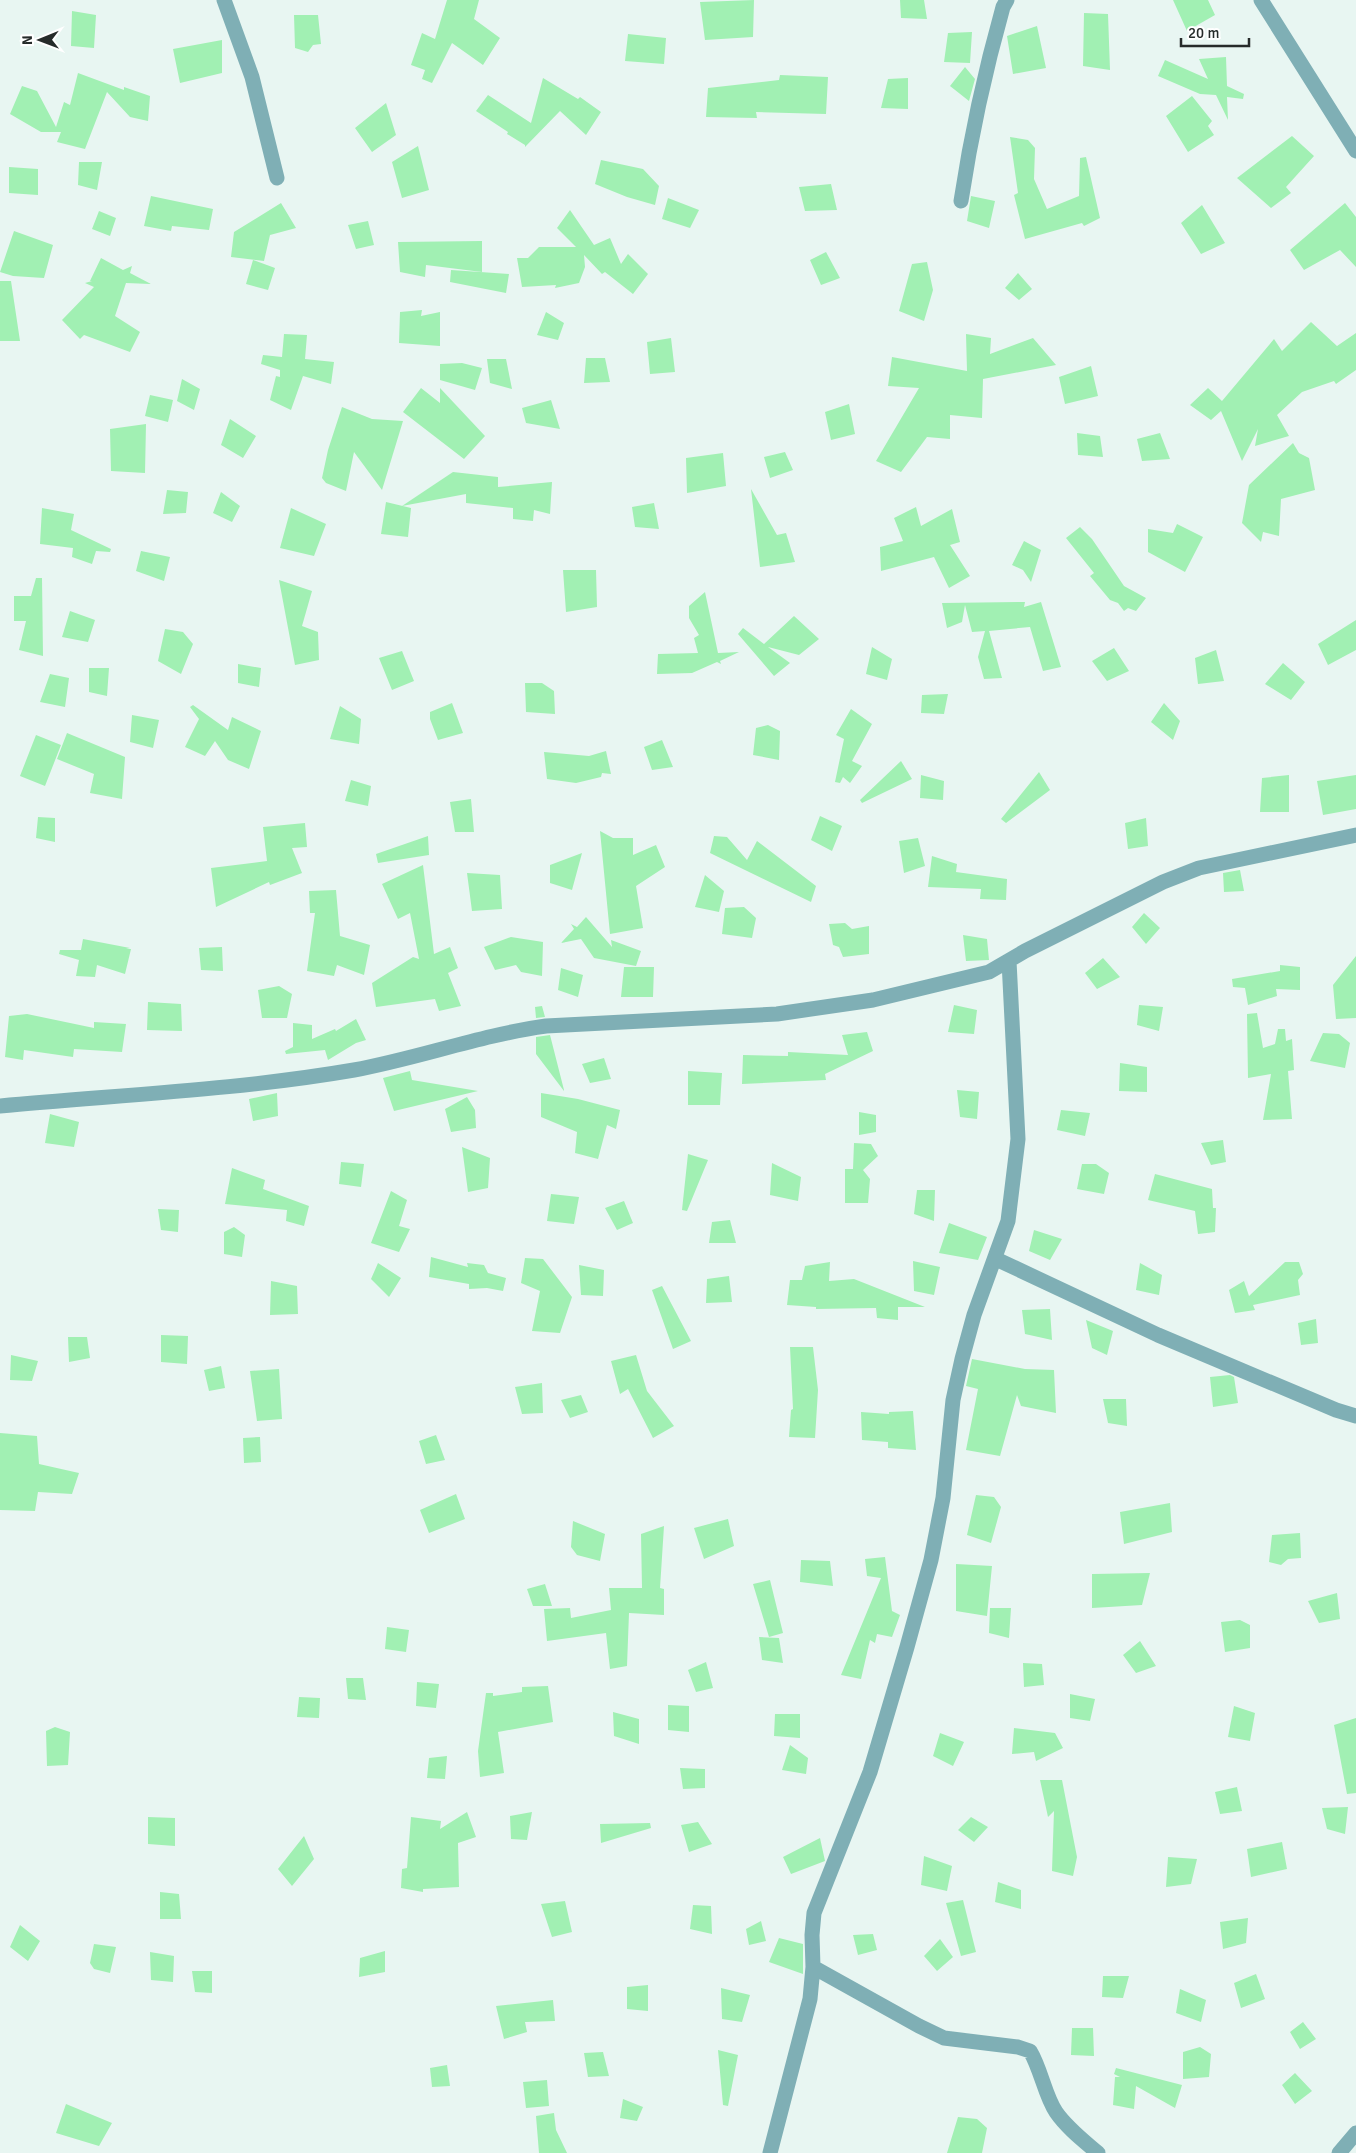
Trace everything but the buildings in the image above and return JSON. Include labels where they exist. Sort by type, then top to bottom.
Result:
[{"type":"street","points":[[224,0],[252,77],[277,178]]},
{"type":"street","points":[[961,201],[972,128],[983,80],[1003,7],[1007,0]]},
{"type":"street","points":[[1261,0],[1356,151]]},
{"type":"street","points":[[0,1106],[282,1081],[356,1069],[514,1030],[546,1026],[778,1014],[873,1000],[989,972],[1163,882],[1199,868],[1356,835]]},
{"type":"street","points":[[770,2153],[810,1999],[813,1967],[812,1935],[814,1913],[870,1772],[910,1637],[931,1560],[943,1498],[953,1400],[962,1359],[974,1315],[996,1259],[1008,1221],[1018,1139],[1009,961]]},
{"type":"street","points":[[996,1259],[1158,1335],[1336,1410],[1356,1416]]},
{"type":"street","points":[[813,1967],[944,2038],[1018,2047],[1030,2051],[1056,2111],[1080,2138],[1098,2153]]},
{"type":"street","points":[[1339,2153],[1356,2133]]}]
